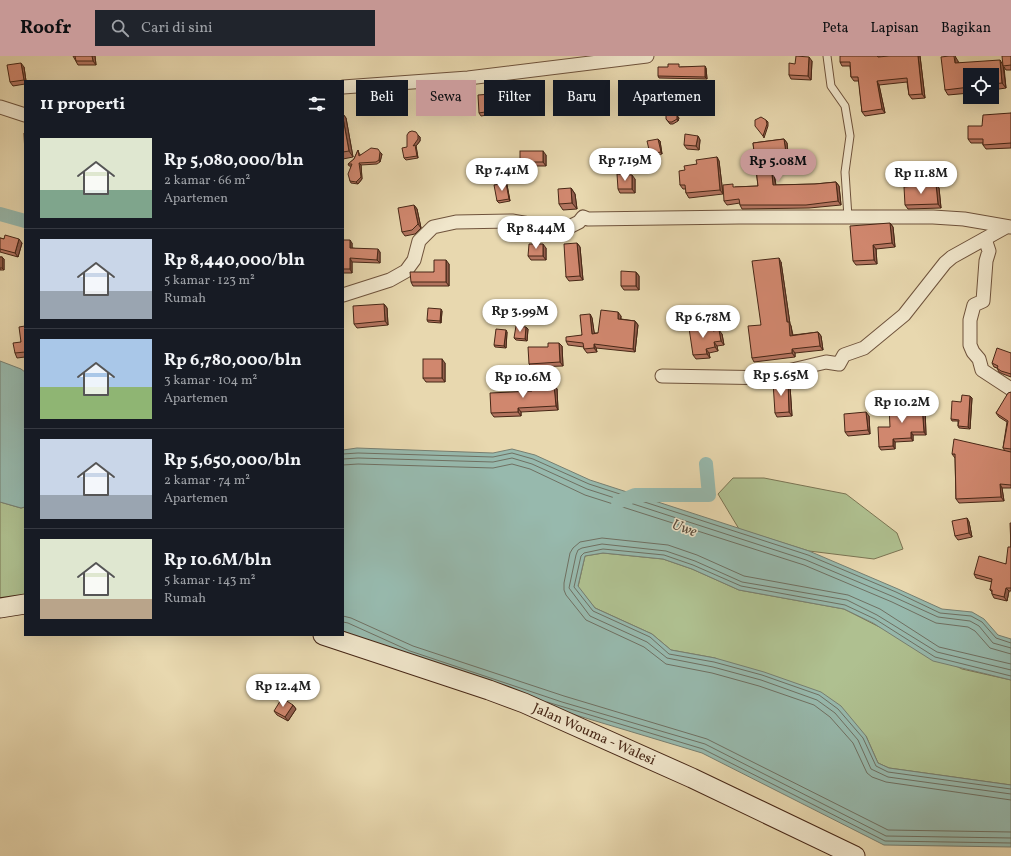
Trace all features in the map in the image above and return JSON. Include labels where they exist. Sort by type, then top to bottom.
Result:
[{"type":"street","points":[[344,88],[468,78],[647,56]]},
{"type":"street","points":[[0,107],[24,115]]},
{"type":"street","points":[[344,295],[390,280],[406,271],[414,260],[419,241],[433,227],[456,222],[512,221],[563,230],[579,222],[583,217],[588,219],[933,217],[964,219],[1008,227]]},
{"type":"street","points":[[662,376],[776,378],[792,370],[826,362],[839,364],[844,355],[864,348],[904,315],[945,263],[952,257],[1008,227]]},
{"type":"street","points":[[985,239],[989,252],[986,261],[983,300],[974,305],[970,320],[970,345],[973,352],[979,359],[982,370],[1011,388]]},
{"type":"street","points":[[0,608],[24,604]]},
{"type":"street","name":"Jalan Wouma - Walesi","points":[[326,636],[524,703],[692,778],[855,856]]},
{"type":"lane","points":[[827,56],[831,86],[845,106],[850,136],[845,172],[848,217]]},
{"type":"green space","points":[[733,478],[764,478],[846,494],[897,533],[903,549],[874,559],[809,551],[739,529],[718,494]]},
{"type":"green space","points":[[0,502],[21,508],[24,507],[24,605],[0,609]]},
{"type":"green space","points":[[603,553],[663,559],[692,569],[739,590],[844,609],[962,669],[1011,680],[1011,785],[889,768],[878,763],[866,736],[715,658],[671,650],[652,634],[595,608],[578,587],[585,556]]},
{"type":"water","points":[[0,361],[24,371],[24,507],[21,508],[0,502]]},
{"type":"water","name":"Uwe","points":[[357,448],[493,453],[512,449],[535,455],[590,480],[809,551],[942,609],[972,612],[984,619],[998,635],[1011,639],[1011,680],[933,661],[873,623],[844,609],[739,590],[692,569],[663,559],[603,553],[585,556],[578,586],[595,608],[652,634],[671,650],[715,658],[764,672],[821,692],[841,706],[866,736],[878,763],[889,768],[1011,785],[1011,847],[884,845],[702,753],[559,710],[407,660],[344,631],[344,450]]},
{"type":"building","points":[[75,56],[92,56],[93,61],[76,61]]},
{"type":"building","points":[[796,56],[809,57],[808,76],[789,75],[789,63],[795,64]]},
{"type":"building","points":[[840,56],[918,56],[922,94],[909,95],[907,78],[877,81],[882,109],[862,112],[858,77],[851,77],[850,62],[840,62]]},
{"type":"building","points":[[954,56],[955,63],[1000,60],[1002,83],[999,83],[999,68],[963,68],[963,88],[945,90],[941,57]]},
{"type":"building","points":[[1002,56],[1011,56],[1011,65],[1003,66]]},
{"type":"building","points":[[21,63],[24,80],[10,82],[7,65]]},
{"type":"building","points":[[668,64],[679,64],[679,67],[705,66],[705,77],[658,76],[658,67],[668,67]]},
{"type":"building","points":[[478,95],[484,95],[484,112],[479,113]]},
{"type":"building","points":[[1011,113],[1011,143],[983,145],[983,139],[968,139],[968,126],[982,126],[983,115]]},
{"type":"building","points":[[666,116],[677,116],[677,119],[672,122],[669,122],[666,119]]},
{"type":"building","points":[[761,117],[766,120],[767,124],[763,136],[755,126],[755,120]]},
{"type":"building","points":[[344,124],[349,151],[344,152]]},
{"type":"building","points":[[412,131],[416,132],[418,135],[418,139],[413,146],[415,145],[417,156],[404,158],[402,148],[407,147],[407,135]]},
{"type":"building","points":[[685,134],[698,136],[696,146],[684,145]]},
{"type":"building","points":[[658,139],[661,152],[650,154],[647,141]]},
{"type":"building","points":[[784,139],[787,160],[771,162],[773,185],[836,182],[838,201],[806,205],[740,205],[739,199],[724,201],[723,185],[733,184],[733,187],[758,186],[753,143]]},
{"type":"building","points":[[371,148],[378,149],[380,152],[379,160],[376,162],[359,163],[361,177],[356,182],[350,181],[348,174],[352,164],[348,164],[354,159],[358,150],[359,156]]},
{"type":"building","points":[[520,151],[543,151],[543,162],[520,162]]},
{"type":"building","points":[[717,157],[720,190],[686,193],[685,185],[680,185],[679,171],[685,170],[684,166],[697,164],[696,160]]},
{"type":"building","points":[[617,174],[632,175],[632,189],[618,189]]},
{"type":"building","points":[[506,183],[509,199],[497,201],[494,185]]},
{"type":"building","points":[[936,184],[938,204],[905,205],[904,187]]},
{"type":"building","points":[[571,188],[572,203],[559,204],[558,189]]},
{"type":"building","points":[[414,205],[418,224],[412,230],[402,232],[398,208]]},
{"type":"building","points":[[890,223],[892,243],[873,245],[874,260],[853,261],[850,226]]},
{"type":"building","points":[[5,235],[19,239],[15,253],[0,249],[0,238],[4,239]]},
{"type":"building","points":[[344,240],[350,240],[350,248],[378,249],[377,260],[350,258],[350,269],[344,269]]},
{"type":"building","points":[[577,243],[580,276],[566,277],[564,244]]},
{"type":"building","points":[[529,244],[543,244],[543,256],[528,256]]},
{"type":"building","points":[[0,257],[2,257],[2,268],[0,268]]},
{"type":"building","points":[[779,258],[790,336],[818,332],[820,346],[792,349],[792,353],[752,358],[748,326],[761,325],[752,261]]},
{"type":"building","points":[[434,260],[446,260],[446,282],[411,282],[410,272],[434,272]]},
{"type":"building","points":[[621,271],[636,272],[636,286],[621,286]]},
{"type":"building","points":[[384,304],[385,321],[354,324],[353,306]]},
{"type":"building","points":[[428,308],[441,309],[440,321],[427,320]]},
{"type":"building","points":[[601,310],[618,312],[618,319],[635,321],[633,349],[594,344],[594,348],[584,349],[583,343],[566,341],[566,337],[582,335],[580,315],[590,314],[592,334],[598,333]]},
{"type":"building","points":[[712,325],[713,331],[719,330],[721,341],[714,342],[715,347],[706,349],[707,354],[693,355],[689,328]]},
{"type":"building","points":[[24,326],[24,352],[15,353],[13,343],[21,342],[19,327]]},
{"type":"building","points":[[516,326],[526,327],[525,339],[514,338]]},
{"type":"building","points":[[496,329],[506,330],[504,346],[494,345]]},
{"type":"building","points":[[548,343],[559,343],[560,362],[529,364],[528,347],[548,347]]},
{"type":"building","points":[[997,348],[1011,353],[1011,374],[1001,371],[997,368],[998,366],[992,363]]},
{"type":"building","points":[[423,359],[442,359],[442,378],[423,378]]},
{"type":"building","points":[[773,382],[788,382],[789,412],[775,413]]},
{"type":"building","points":[[554,385],[556,406],[518,408],[518,412],[491,413],[490,393],[532,391],[532,386]]},
{"type":"building","points":[[1011,392],[1011,449],[1003,448],[1008,421],[996,413],[1008,393]]},
{"type":"building","points":[[962,395],[970,396],[968,427],[958,426],[959,420],[951,419],[952,401],[961,402]]},
{"type":"building","points":[[922,405],[924,432],[911,432],[911,438],[893,439],[893,446],[879,447],[878,427],[890,427],[889,406]]},
{"type":"building","points":[[866,412],[868,430],[845,432],[844,414]]},
{"type":"building","points":[[954,439],[1011,452],[1011,485],[1000,484],[1001,497],[956,499],[955,454],[952,454]]},
{"type":"building","points":[[967,518],[969,533],[955,536],[952,521]]},
{"type":"building","points":[[1010,523],[1011,523],[1011,547]]},
{"type":"building","points":[[1008,547],[1011,547],[1011,588],[1006,588],[1004,597],[992,594],[992,590],[990,590],[992,579],[974,574],[979,556],[1006,564]]},
{"type":"building","points":[[282,698],[293,705],[285,717],[274,711]]},
{"type":"waterway","points":[[0,214],[24,221]]},
{"type":"waterway","points":[[618,502],[635,495],[709,495],[706,464]]}]
